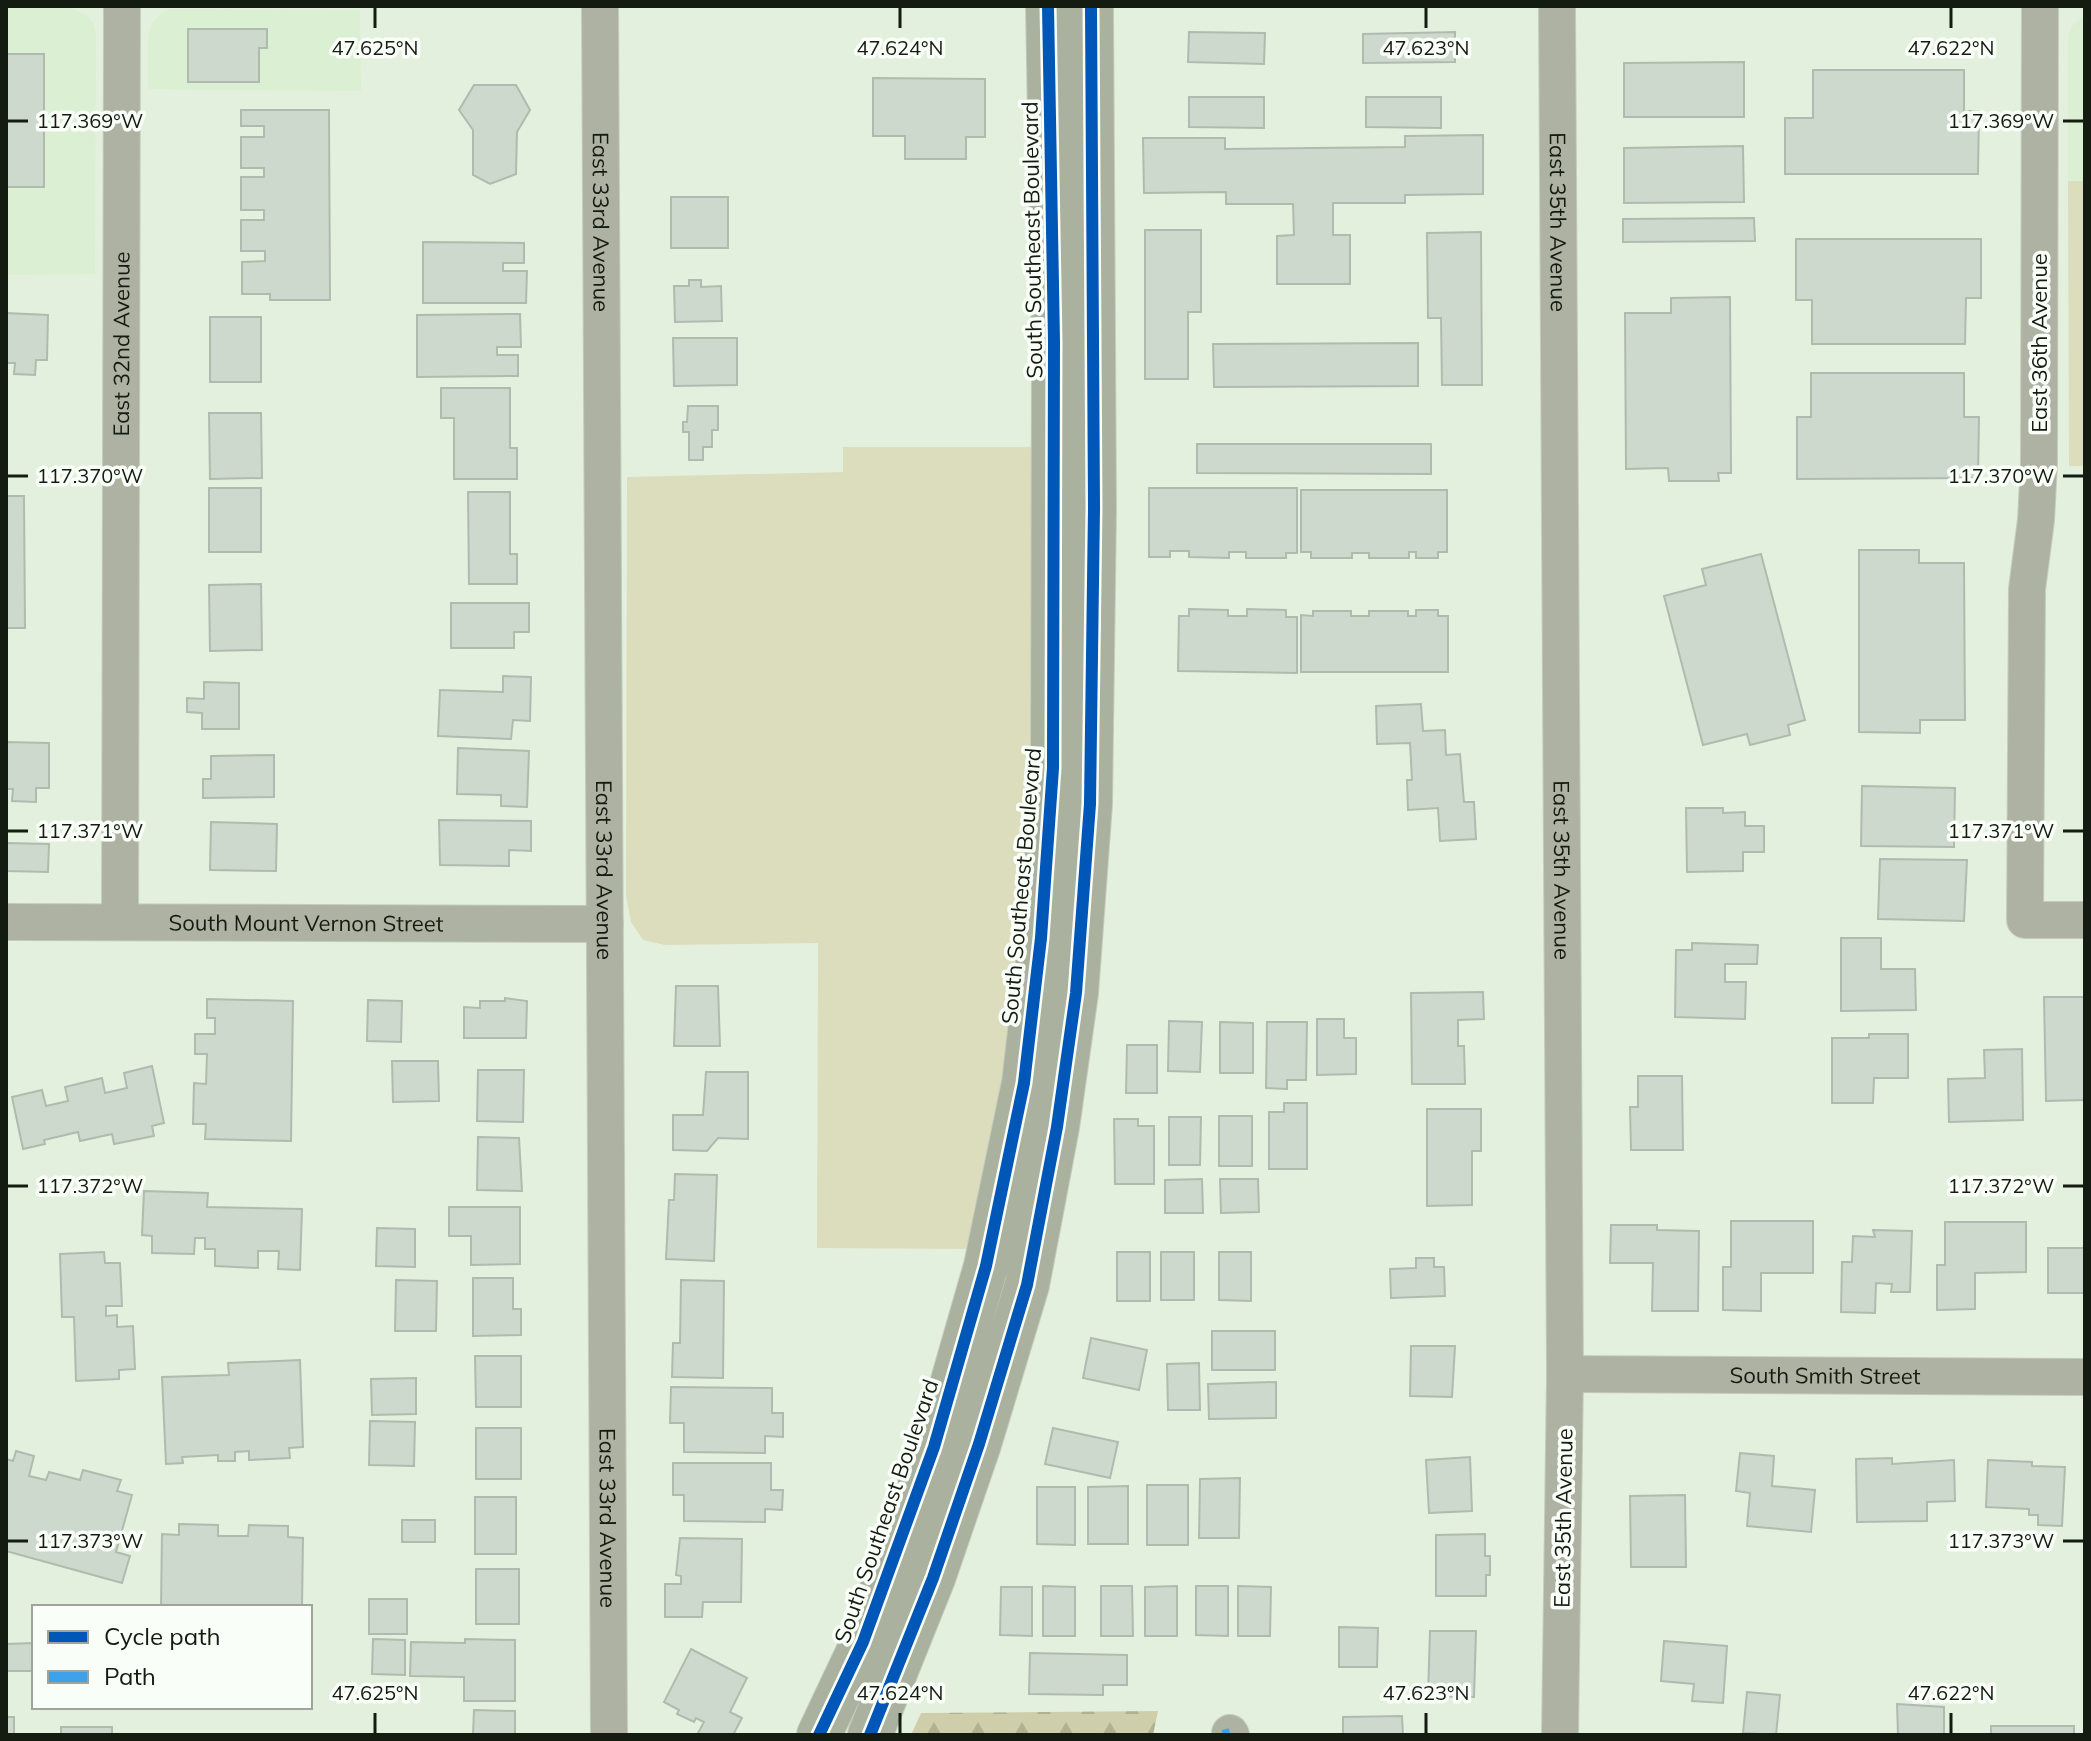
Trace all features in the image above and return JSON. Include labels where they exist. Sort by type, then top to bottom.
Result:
[{"type":"main road","name":"South Southeast Boulevard","points":[[819,1735],[863,1642],[934,1447],[986,1266],[1024,1083],[1041,938],[1053,768],[1054,341],[1048,6]]},
{"type":"main road","points":[[870,1735],[933,1578],[979,1444],[1027,1285],[1057,1127],[1076,993],[1090,804],[1094,508],[1091,6]]},
{"type":"street","name":"East 32nd Avenue","points":[[120,922],[122,6]]},
{"type":"street","name":"East 33rd Avenue","points":[[600,6],[609,1735]]},
{"type":"street","name":"East 35th Avenue","points":[[1557,6],[1565,1374],[1560,1735]]},
{"type":"street","name":"East 36th Avenue","points":[[2040,6],[2039,462],[2036,520],[2027,589],[2025,920],[2085,920]]},
{"type":"street","name":"South Mount Vernon Street","points":[[6,922],[605,924]]},
{"type":"street","name":"South Smith Street","points":[[1565,1374],[2085,1377]]},
{"type":"shaded area","points":[[6,8],[71,8],[88,16],[93,23],[96,33],[95,274],[6,275]]},
{"type":"shaded area","points":[[169,9],[360,10],[361,91],[148,89],[148,36],[152,24]]},
{"type":"shaded area","points":[[2085,15],[2085,181],[2068,181],[2068,37],[2071,27]]},
{"type":"shaded area","points":[[2068,181],[2085,181],[2085,466],[2069,466]]},
{"type":"shaded area","points":[[843,447],[1036,447],[1032,747],[1024,898],[1006,1049],[971,1249],[817,1248],[818,943],[665,945],[643,940],[631,922],[626,896],[627,477],[843,472]]},
{"type":"green space","points":[[1158,1711],[1153,1735],[911,1735],[921,1713]]},
{"type":"building","points":[[188,29],[267,29],[267,48],[259,48],[259,82],[188,82]]},
{"type":"building","points":[[1189,32],[1265,33],[1264,64],[1188,62]]},
{"type":"building","points":[[1455,32],[1455,62],[1363,63],[1363,34]]},
{"type":"building","points":[[6,54],[44,54],[44,187],[6,187]]},
{"type":"building","points":[[1744,62],[1744,117],[1624,117],[1624,63]]},
{"type":"building","points":[[1813,70],[1964,70],[1964,111],[1979,111],[1978,174],[1785,174],[1785,118],[1813,118]]},
{"type":"building","points":[[873,78],[985,79],[985,137],[966,137],[966,159],[905,159],[905,136],[873,136]]},
{"type":"building","points":[[474,85],[516,85],[530,110],[517,132],[516,174],[490,184],[473,175],[473,130],[459,110]]},
{"type":"building","points":[[1189,97],[1264,97],[1264,128],[1189,127]]},
{"type":"building","points":[[1366,97],[1441,97],[1441,128],[1366,127]]},
{"type":"building","points":[[241,110],[329,110],[330,300],[270,300],[270,294],[242,294],[242,262],[265,261],[265,251],[241,251],[241,220],[264,220],[264,210],[241,210],[241,177],[264,177],[264,168],[241,168],[241,137],[264,137],[264,126],[241,126]]},
{"type":"building","points":[[1483,135],[1483,194],[1405,195],[1405,203],[1333,203],[1333,235],[1350,235],[1350,284],[1277,284],[1277,236],[1294,235],[1293,204],[1226,204],[1226,192],[1144,193],[1143,138],[1225,138],[1225,149],[1405,147],[1405,136]]},
{"type":"building","points":[[1743,146],[1744,202],[1624,203],[1624,148]]},
{"type":"building","points":[[671,197],[728,197],[728,248],[671,248]]},
{"type":"building","points":[[1754,218],[1755,241],[1623,242],[1623,219]]},
{"type":"building","points":[[1145,230],[1201,230],[1201,312],[1188,312],[1188,379],[1145,379]]},
{"type":"building","points":[[1481,232],[1482,385],[1442,385],[1441,318],[1428,318],[1427,233]]},
{"type":"building","points":[[1796,239],[1981,239],[1981,298],[1966,298],[1965,344],[1812,344],[1812,300],[1796,300]]},
{"type":"building","points":[[423,242],[524,243],[524,263],[503,263],[503,271],[527,271],[526,303],[423,303]]},
{"type":"building","points":[[689,280],[701,280],[701,287],[721,286],[722,321],[675,322],[674,286],[689,286]]},
{"type":"building","points":[[1730,297],[1731,473],[1718,473],[1719,481],[1669,481],[1668,468],[1626,469],[1625,313],[1671,313],[1671,298]]},
{"type":"building","points":[[6,313],[48,315],[47,360],[36,360],[35,375],[14,374],[15,363],[6,363]]},
{"type":"building","points":[[520,314],[521,347],[497,347],[497,355],[518,355],[518,376],[417,377],[417,315]]},
{"type":"building","points":[[210,317],[261,317],[261,382],[210,382]]},
{"type":"building","points":[[673,338],[737,338],[737,385],[674,386]]},
{"type":"building","points":[[1418,343],[1418,386],[1214,387],[1213,344]]},
{"type":"building","points":[[1811,373],[1964,373],[1964,417],[1979,417],[1978,478],[1797,479],[1797,417],[1811,417]]},
{"type":"building","points":[[441,388],[510,388],[510,448],[517,448],[517,479],[454,479],[454,418],[441,418]]},
{"type":"building","points":[[688,406],[718,406],[718,430],[712,430],[712,447],[703,447],[703,460],[689,460],[689,432],[683,432]]},
{"type":"building","points":[[209,413],[261,413],[262,478],[210,479]]},
{"type":"building","points":[[1197,444],[1431,444],[1431,474],[1197,473]]},
{"type":"building","points":[[209,488],[261,488],[261,552],[209,552]]},
{"type":"building","points":[[1149,488],[1297,488],[1297,553],[1286,553],[1286,558],[1246,558],[1246,552],[1229,552],[1229,558],[1189,557],[1189,551],[1170,551],[1170,557],[1149,557]]},
{"type":"building","points":[[1301,490],[1447,490],[1447,552],[1438,552],[1438,558],[1416,558],[1416,552],[1409,552],[1409,558],[1369,558],[1369,553],[1352,553],[1352,558],[1311,558],[1311,552],[1301,552]]},
{"type":"building","points":[[468,492],[510,492],[510,554],[517,554],[517,584],[469,584]]},
{"type":"building","points":[[6,496],[24,496],[25,628],[6,628]]},
{"type":"building","points":[[1859,550],[1919,550],[1919,563],[1964,563],[1965,720],[1920,720],[1920,733],[1859,732]]},
{"type":"building","points":[[1761,554],[1805,720],[1788,725],[1790,735],[1750,745],[1747,734],[1703,745],[1664,596],[1706,585],[1702,569]]},
{"type":"building","points":[[261,584],[262,650],[210,651],[209,585]]},
{"type":"building","points":[[451,603],[529,603],[529,632],[514,632],[514,648],[451,648]]},
{"type":"building","points":[[1189,609],[1228,610],[1228,616],[1247,616],[1247,609],[1286,610],[1286,617],[1297,617],[1297,673],[1178,671],[1179,616],[1189,616]]},
{"type":"building","points":[[1416,610],[1438,610],[1438,616],[1448,616],[1448,672],[1301,672],[1301,615],[1313,616],[1313,611],[1351,611],[1351,616],[1369,616],[1369,611],[1408,611],[1408,616],[1416,616]]},
{"type":"building","points":[[503,676],[531,677],[530,721],[513,720],[511,739],[438,736],[440,690],[503,692]]},
{"type":"building","points":[[204,682],[239,683],[239,729],[202,729],[202,713],[187,712],[187,698],[204,699]]},
{"type":"building","points":[[1421,704],[1423,731],[1445,730],[1446,755],[1460,754],[1464,802],[1474,802],[1476,839],[1440,841],[1438,808],[1408,810],[1407,780],[1412,780],[1410,743],[1377,744],[1376,706]]},
{"type":"building","points":[[6,742],[49,743],[49,788],[36,788],[36,802],[12,801],[13,789],[6,789]]},
{"type":"building","points":[[458,748],[529,751],[527,807],[501,806],[501,795],[457,794]]},
{"type":"building","points":[[274,755],[274,797],[203,798],[203,779],[211,779],[211,756]]},
{"type":"building","points":[[1862,786],[1955,788],[1954,847],[1861,846]]},
{"type":"building","points":[[1686,808],[1723,808],[1723,813],[1745,812],[1745,826],[1764,826],[1764,852],[1743,852],[1743,871],[1687,872]]},
{"type":"building","points":[[439,820],[531,821],[531,851],[509,850],[509,866],[440,865]]},
{"type":"building","points":[[211,822],[277,824],[276,871],[210,870]]},
{"type":"building","points":[[6,843],[49,844],[48,872],[6,871]]},
{"type":"building","points":[[1880,859],[1967,860],[1964,921],[1878,919]]},
{"type":"building","points":[[1841,938],[1881,938],[1881,969],[1915,969],[1916,1010],[1841,1011]]},
{"type":"building","points":[[1692,943],[1758,945],[1757,964],[1725,964],[1725,982],[1746,982],[1745,1019],[1675,1017],[1676,950],[1692,950]]},
{"type":"building","points":[[676,986],[718,986],[720,1046],[674,1046]]},
{"type":"building","points":[[1483,992],[1484,1019],[1458,1020],[1458,1046],[1464,1046],[1465,1084],[1412,1084],[1411,993]]},
{"type":"building","points":[[2044,997],[2085,997],[2085,1100],[2046,1101]]},
{"type":"building","points":[[505,998],[527,1001],[526,1038],[464,1038],[464,1007],[480,1008],[480,1001],[505,1001]]},
{"type":"building","points":[[207,999],[293,1001],[291,1141],[205,1139],[206,1124],[193,1124],[194,1083],[206,1084],[207,1054],[195,1054],[195,1034],[215,1034],[215,1018],[207,1018]]},
{"type":"building","points":[[368,1000],[402,1001],[401,1042],[367,1041]]},
{"type":"building","points":[[1317,1019],[1344,1019],[1344,1038],[1356,1038],[1356,1074],[1317,1075]]},
{"type":"building","points":[[1169,1021],[1202,1022],[1200,1072],[1168,1071]]},
{"type":"building","points":[[1220,1022],[1253,1023],[1253,1073],[1220,1073]]},
{"type":"building","points":[[1267,1022],[1307,1022],[1306,1080],[1287,1080],[1287,1089],[1266,1088]]},
{"type":"building","points":[[1869,1034],[1908,1034],[1908,1078],[1874,1078],[1873,1103],[1832,1103],[1832,1038],[1869,1038]]},
{"type":"building","points":[[1127,1045],[1157,1045],[1157,1093],[1126,1093]]},
{"type":"building","points":[[2022,1049],[2023,1120],[1949,1122],[1948,1079],[1985,1078],[1984,1050]]},
{"type":"building","points":[[392,1061],[438,1061],[439,1101],[393,1102]]},
{"type":"building","points":[[152,1066],[164,1123],[152,1126],[154,1136],[114,1144],[112,1134],[80,1141],[78,1132],[23,1149],[12,1097],[42,1090],[46,1106],[68,1101],[65,1087],[102,1078],[105,1093],[127,1088],[124,1073]]},
{"type":"building","points":[[478,1070],[524,1070],[523,1122],[477,1121]]},
{"type":"building","points":[[706,1072],[748,1072],[748,1139],[718,1138],[707,1151],[673,1150],[673,1115],[703,1115]]},
{"type":"building","points":[[1638,1076],[1682,1076],[1683,1150],[1631,1150],[1630,1107],[1638,1107]]},
{"type":"building","points":[[1284,1103],[1307,1103],[1307,1169],[1269,1169],[1269,1112],[1284,1112]]},
{"type":"building","points":[[1427,1109],[1481,1109],[1481,1151],[1472,1151],[1472,1205],[1427,1206]]},
{"type":"building","points":[[1219,1116],[1252,1116],[1252,1166],[1219,1166]]},
{"type":"building","points":[[1169,1117],[1201,1117],[1200,1165],[1169,1165]]},
{"type":"building","points":[[1114,1119],[1138,1119],[1138,1126],[1154,1126],[1154,1184],[1115,1184]]},
{"type":"building","points":[[478,1137],[519,1138],[522,1191],[477,1190]]},
{"type":"building","points":[[675,1174],[717,1175],[714,1261],[666,1259],[669,1200],[674,1200]]},
{"type":"building","points":[[1202,1179],[1203,1213],[1165,1213],[1165,1180]]},
{"type":"building","points":[[1220,1179],[1258,1179],[1259,1212],[1221,1213]]},
{"type":"building","points":[[144,1191],[208,1193],[207,1207],[302,1209],[300,1270],[278,1269],[279,1251],[258,1251],[258,1268],[215,1266],[215,1249],[205,1249],[205,1238],[195,1238],[194,1254],[152,1253],[152,1236],[142,1235]]},
{"type":"building","points":[[449,1207],[520,1207],[520,1264],[471,1265],[471,1236],[449,1236]]},
{"type":"building","points":[[1731,1221],[1813,1221],[1813,1273],[1761,1273],[1761,1311],[1723,1310],[1723,1267],[1731,1267]]},
{"type":"building","points":[[1945,1222],[2026,1222],[2026,1272],[1975,1273],[1975,1309],[1937,1310],[1937,1265],[1945,1265]]},
{"type":"building","points":[[1611,1225],[1657,1225],[1657,1230],[1699,1231],[1698,1311],[1652,1311],[1653,1263],[1610,1263]]},
{"type":"building","points":[[377,1228],[415,1229],[415,1267],[376,1266]]},
{"type":"building","points":[[1873,1230],[1912,1231],[1910,1292],[1891,1292],[1892,1284],[1876,1283],[1875,1313],[1841,1312],[1842,1262],[1852,1262],[1853,1236],[1875,1237]]},
{"type":"building","points":[[2048,1248],[2085,1248],[2085,1293],[2048,1293]]},
{"type":"building","points":[[104,1252],[105,1263],[120,1263],[122,1306],[106,1306],[106,1316],[117,1315],[117,1327],[133,1326],[135,1369],[119,1370],[119,1379],[76,1381],[74,1317],[62,1317],[60,1254]]},
{"type":"building","points":[[1117,1252],[1150,1252],[1150,1301],[1117,1301]]},
{"type":"building","points":[[1161,1252],[1194,1252],[1194,1300],[1161,1300]]},
{"type":"building","points":[[1219,1252],[1251,1252],[1251,1301],[1219,1300]]},
{"type":"building","points":[[1416,1258],[1434,1258],[1434,1267],[1444,1267],[1445,1296],[1391,1298],[1390,1269],[1416,1268]]},
{"type":"building","points":[[473,1278],[513,1278],[513,1309],[521,1309],[521,1335],[473,1336]]},
{"type":"building","points":[[396,1280],[437,1281],[436,1331],[395,1331]]},
{"type":"building","points":[[681,1280],[724,1281],[723,1378],[672,1377],[673,1343],[680,1343]]},
{"type":"building","points":[[1212,1331],[1275,1331],[1275,1370],[1212,1370]]},
{"type":"building","points":[[1091,1338],[1147,1350],[1139,1390],[1083,1378]]},
{"type":"building","points":[[1411,1346],[1455,1346],[1452,1397],[1410,1396]]},
{"type":"building","points":[[475,1356],[521,1356],[521,1407],[476,1407]]},
{"type":"building","points":[[300,1360],[303,1447],[289,1448],[290,1458],[249,1460],[249,1451],[235,1452],[235,1461],[218,1461],[218,1455],[182,1457],[183,1463],[166,1464],[162,1377],[229,1375],[228,1363]]},
{"type":"building","points":[[1199,1363],[1200,1410],[1168,1410],[1167,1364]]},
{"type":"building","points":[[416,1378],[416,1414],[372,1415],[371,1379]]},
{"type":"building","points":[[1276,1382],[1276,1418],[1209,1419],[1208,1384]]},
{"type":"building","points":[[671,1387],[772,1388],[772,1413],[783,1413],[783,1437],[765,1436],[765,1453],[684,1452],[684,1423],[670,1423]]},
{"type":"building","points":[[370,1421],[415,1422],[414,1466],[369,1465]]},
{"type":"building","points":[[476,1428],[521,1428],[521,1479],[476,1479]]},
{"type":"building","points":[[1053,1428],[1118,1442],[1110,1478],[1045,1464]]},
{"type":"building","points":[[16,1451],[34,1456],[29,1476],[46,1480],[49,1472],[80,1480],[83,1470],[121,1480],[117,1491],[132,1495],[116,1552],[130,1556],[122,1583],[6,1551],[6,1459],[13,1461]]},
{"type":"building","points":[[1740,1453],[1774,1456],[1772,1486],[1815,1490],[1811,1532],[1747,1526],[1750,1493],[1736,1491]]},
{"type":"building","points":[[1470,1457],[1472,1511],[1429,1513],[1426,1460]]},
{"type":"building","points":[[1892,1458],[1892,1464],[1954,1460],[1955,1501],[1927,1502],[1927,1521],[1857,1522],[1856,1459]]},
{"type":"building","points":[[1988,1460],[2065,1467],[2062,1526],[2038,1525],[2038,1515],[2029,1515],[2029,1509],[1986,1507]]},
{"type":"building","points":[[673,1463],[771,1463],[771,1490],[783,1490],[782,1510],[765,1509],[765,1522],[684,1521],[684,1495],[673,1495]]},
{"type":"building","points":[[1240,1478],[1239,1538],[1199,1538],[1200,1479]]},
{"type":"building","points":[[1147,1485],[1188,1485],[1188,1545],[1147,1545]]},
{"type":"building","points":[[1128,1486],[1128,1544],[1088,1544],[1088,1487]]},
{"type":"building","points":[[1037,1487],[1075,1487],[1075,1545],[1037,1544]]},
{"type":"building","points":[[1685,1495],[1686,1567],[1631,1567],[1630,1496]]},
{"type":"building","points":[[475,1497],[516,1497],[516,1554],[475,1554]]},
{"type":"building","points":[[402,1520],[435,1520],[435,1542],[402,1542]]},
{"type":"building","points":[[179,1524],[218,1525],[218,1536],[248,1536],[249,1525],[288,1526],[288,1537],[303,1538],[302,1605],[161,1605],[162,1534],[179,1535]]},
{"type":"building","points":[[1485,1534],[1485,1556],[1490,1556],[1486,1596],[1436,1596],[1436,1535]]},
{"type":"building","points":[[680,1538],[742,1539],[741,1602],[703,1602],[702,1617],[665,1617],[665,1584],[681,1584],[681,1576],[676,1575]]},
{"type":"building","points":[[476,1569],[519,1569],[519,1624],[476,1624]]},
{"type":"building","points":[[1043,1586],[1075,1587],[1075,1636],[1043,1636]]},
{"type":"building","points":[[1101,1586],[1132,1586],[1133,1636],[1101,1636]]},
{"type":"building","points":[[1177,1586],[1177,1636],[1145,1636],[1145,1587]]},
{"type":"building","points":[[1196,1586],[1228,1586],[1228,1636],[1196,1635]]},
{"type":"building","points":[[1238,1586],[1271,1587],[1270,1636],[1238,1636]]},
{"type":"building","points":[[1001,1587],[1032,1587],[1032,1636],[1000,1635]]},
{"type":"building","points":[[369,1599],[407,1599],[407,1634],[369,1634]]},
{"type":"building","points":[[1339,1627],[1378,1628],[1377,1667],[1339,1667]]},
{"type":"building","points":[[1430,1631],[1476,1631],[1474,1697],[1428,1696]]},
{"type":"building","points":[[373,1639],[405,1640],[405,1675],[372,1674]]},
{"type":"building","points":[[465,1639],[515,1640],[515,1701],[464,1701],[464,1677],[410,1676],[411,1642],[465,1643]]},
{"type":"building","points":[[1664,1641],[1727,1646],[1723,1703],[1692,1701],[1694,1684],[1661,1681]]},
{"type":"building","points":[[32,1643],[32,1671],[6,1671],[6,1644]]},
{"type":"building","points":[[691,1649],[747,1678],[730,1712],[742,1718],[733,1735],[697,1735],[704,1722],[696,1718],[694,1722],[677,1714],[679,1710],[664,1702]]},
{"type":"building","points":[[1030,1653],[1127,1655],[1127,1685],[1103,1685],[1103,1695],[1029,1694]]},
{"type":"building","points":[[1747,1692],[1780,1695],[1776,1735],[1743,1733]]},
{"type":"building","points":[[1897,1704],[1944,1707],[1944,1735],[1898,1735]]},
{"type":"building","points":[[474,1710],[515,1711],[515,1735],[473,1735]]},
{"type":"building","points":[[1402,1716],[1403,1735],[1343,1735],[1343,1717]]},
{"type":"building","points":[[6,1717],[14,1717],[14,1735],[6,1735]]},
{"type":"building","points":[[1991,1726],[2074,1726],[2074,1735],[1991,1735]]},
{"type":"building","points":[[61,1727],[112,1727],[112,1735],[61,1735]]},
{"type":"marked path","points":[[1223,1735],[1230,1733]]},
{"type":"cycle path","points":[[819,1735],[863,1642],[934,1447],[986,1266],[1024,1083],[1041,938],[1053,768],[1054,341],[1048,6]]},
{"type":"cycle path","points":[[870,1735],[933,1578],[979,1444],[1027,1285],[1057,1127],[1076,993],[1090,804],[1094,508],[1091,6]]}]
